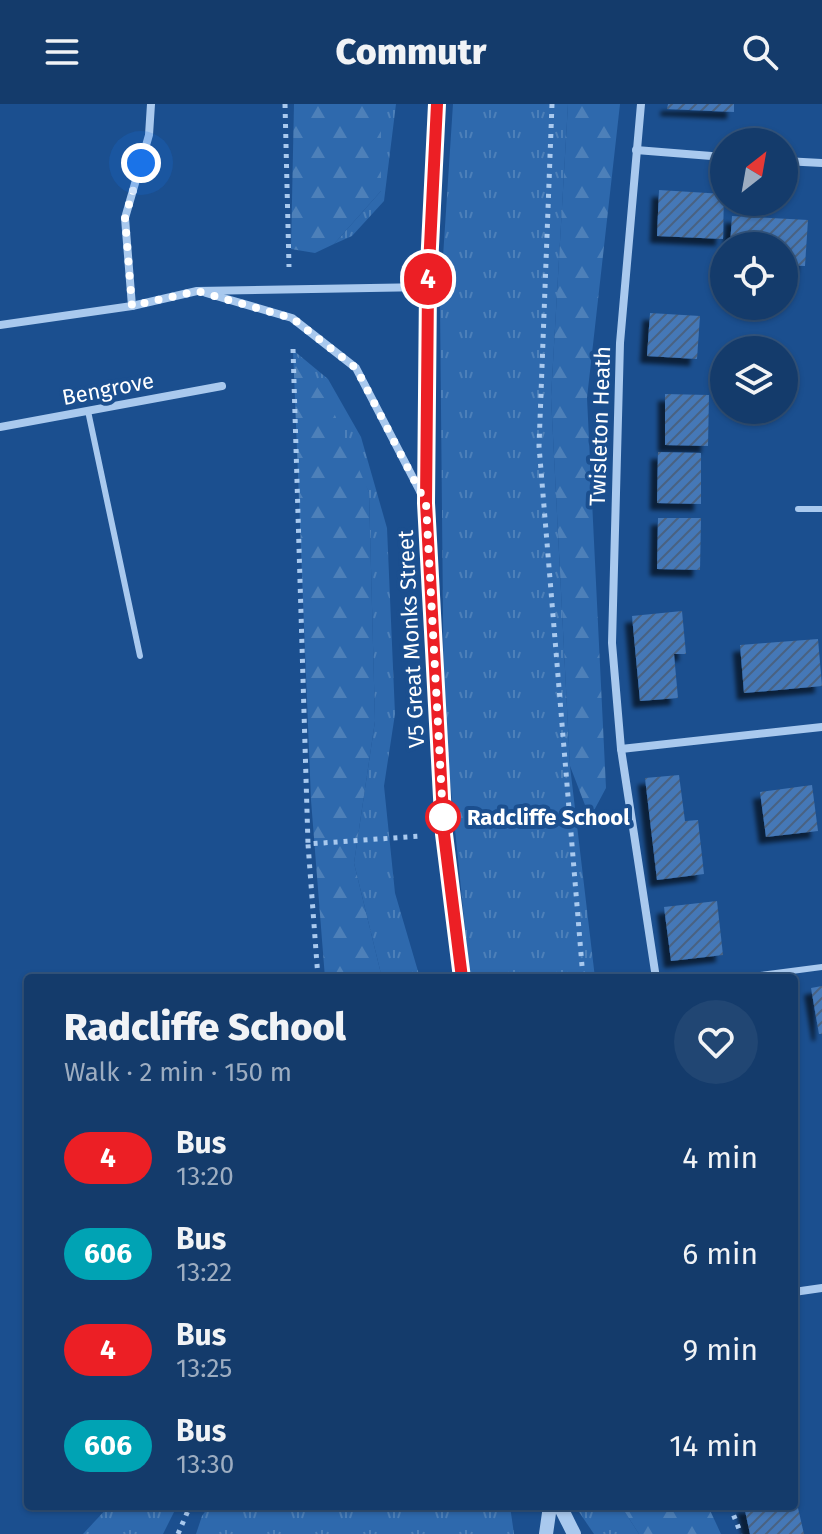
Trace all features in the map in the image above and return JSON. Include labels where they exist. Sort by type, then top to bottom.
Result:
[{"type":"street","points":[[132,306],[125,218],[149,135],[151,104]]},
{"type":"street","name":"V5 Great Monks Street","points":[[437,104],[428,287],[426,503],[444,834],[462,974]]},
{"type":"street","name":"Twisleton Heath","points":[[641,104],[620,343],[612,643],[621,749],[655,974]]},
{"type":"street","points":[[636,150],[710,156]]},
{"type":"street","points":[[798,162],[822,163]]},
{"type":"street","points":[[0,325],[132,306],[197,291],[428,287]]},
{"type":"street","points":[[197,291],[292,318],[356,368],[426,503]]},
{"type":"street","name":"Bengrove","points":[[0,427],[222,386]]},
{"type":"street","points":[[621,749],[822,727]]},
{"type":"street","points":[[798,1291],[822,1288]]},
{"type":"street","points":[[546,1534],[549,1510]]},
{"type":"street","points":[[562,1510],[574,1534]]},
{"type":"lane","points":[[88,411],[140,656]]},
{"type":"lane","points":[[798,509],[822,509]]},
{"type":"lane","points":[[769,974],[822,967]]},
{"type":"path","points":[[285,104],[290,288]]},
{"type":"path","points":[[552,104],[539,446],[583,974]]},
{"type":"path","points":[[292,318],[308,844],[318,974]]},
{"type":"path","points":[[308,844],[444,834]]},
{"type":"path","points":[[178,1534],[188,1510]]},
{"type":"path","points":[[732,1510],[741,1534]]},
{"type":"green space","points":[[294,104],[381,104],[381,191],[334,244],[315,253],[291,249]]},
{"type":"green space","points":[[381,104],[396,104],[384,201],[352,236],[334,244],[381,191]]},
{"type":"green space","points":[[453,104],[568,104],[551,397],[570,766],[595,974],[470,974],[444,720],[440,303]]},
{"type":"green space","points":[[568,104],[620,104],[587,398],[606,788],[590,818],[570,766],[551,397]]},
{"type":"green space","points":[[293,350],[328,379],[361,437],[387,528],[395,714],[384,786],[395,893],[419,974],[381,974],[354,863],[375,721],[369,492]]},
{"type":"green space","points":[[293,350],[334,413],[369,492],[375,721],[354,863],[381,974],[325,974],[311,800]]},
{"type":"green space","points":[[105,1510],[175,1510],[163,1534],[83,1534]]},
{"type":"green space","points":[[206,1510],[511,1510],[514,1534],[196,1534]]},
{"type":"green space","points":[[578,1510],[624,1510],[639,1534],[594,1534]]},
{"type":"green space","points":[[624,1510],[710,1510],[721,1534],[639,1534]]},
{"type":"building","points":[[668,104],[734,104],[734,112],[667,109]]},
{"type":"building","points":[[659,190],[710,193],[710,216],[724,216],[723,232],[710,232],[710,238],[657,236]]},
{"type":"building","points":[[732,216],[808,220],[805,266],[798,266],[798,232],[731,232]]},
{"type":"building","points":[[650,313],[700,316],[697,359],[647,356]]},
{"type":"building","points":[[665,394],[709,395],[708,446],[665,445]]},
{"type":"building","points":[[658,452],[701,453],[701,504],[657,503]]},
{"type":"building","points":[[658,518],[701,518],[700,570],[657,569]]},
{"type":"building","points":[[682,611],[686,654],[674,654],[678,698],[640,701],[632,616]]},
{"type":"building","points":[[818,639],[822,686],[744,693],[740,645]]},
{"type":"building","points":[[679,775],[685,821],[698,820],[704,874],[657,880],[645,778]]},
{"type":"building","points":[[812,785],[818,831],[766,837],[760,792]]},
{"type":"building","points":[[717,901],[723,955],[671,961],[664,907]]},
{"type":"building","points":[[822,986],[822,1034],[819,1034],[811,988]]},
{"type":"building","points":[[798,1508],[804,1534],[750,1534],[745,1510]]},
{"type":"bus line","name":"4","points":[[437,104],[428,287],[426,503],[444,834],[462,974]]},
{"type":"place","name":"Radcliffe School","points":[[443,817]]},
{"type":"route","points":[[141,163],[125,218],[132,306],[197,291],[292,318],[356,368],[426,503],[443,817]]}]
